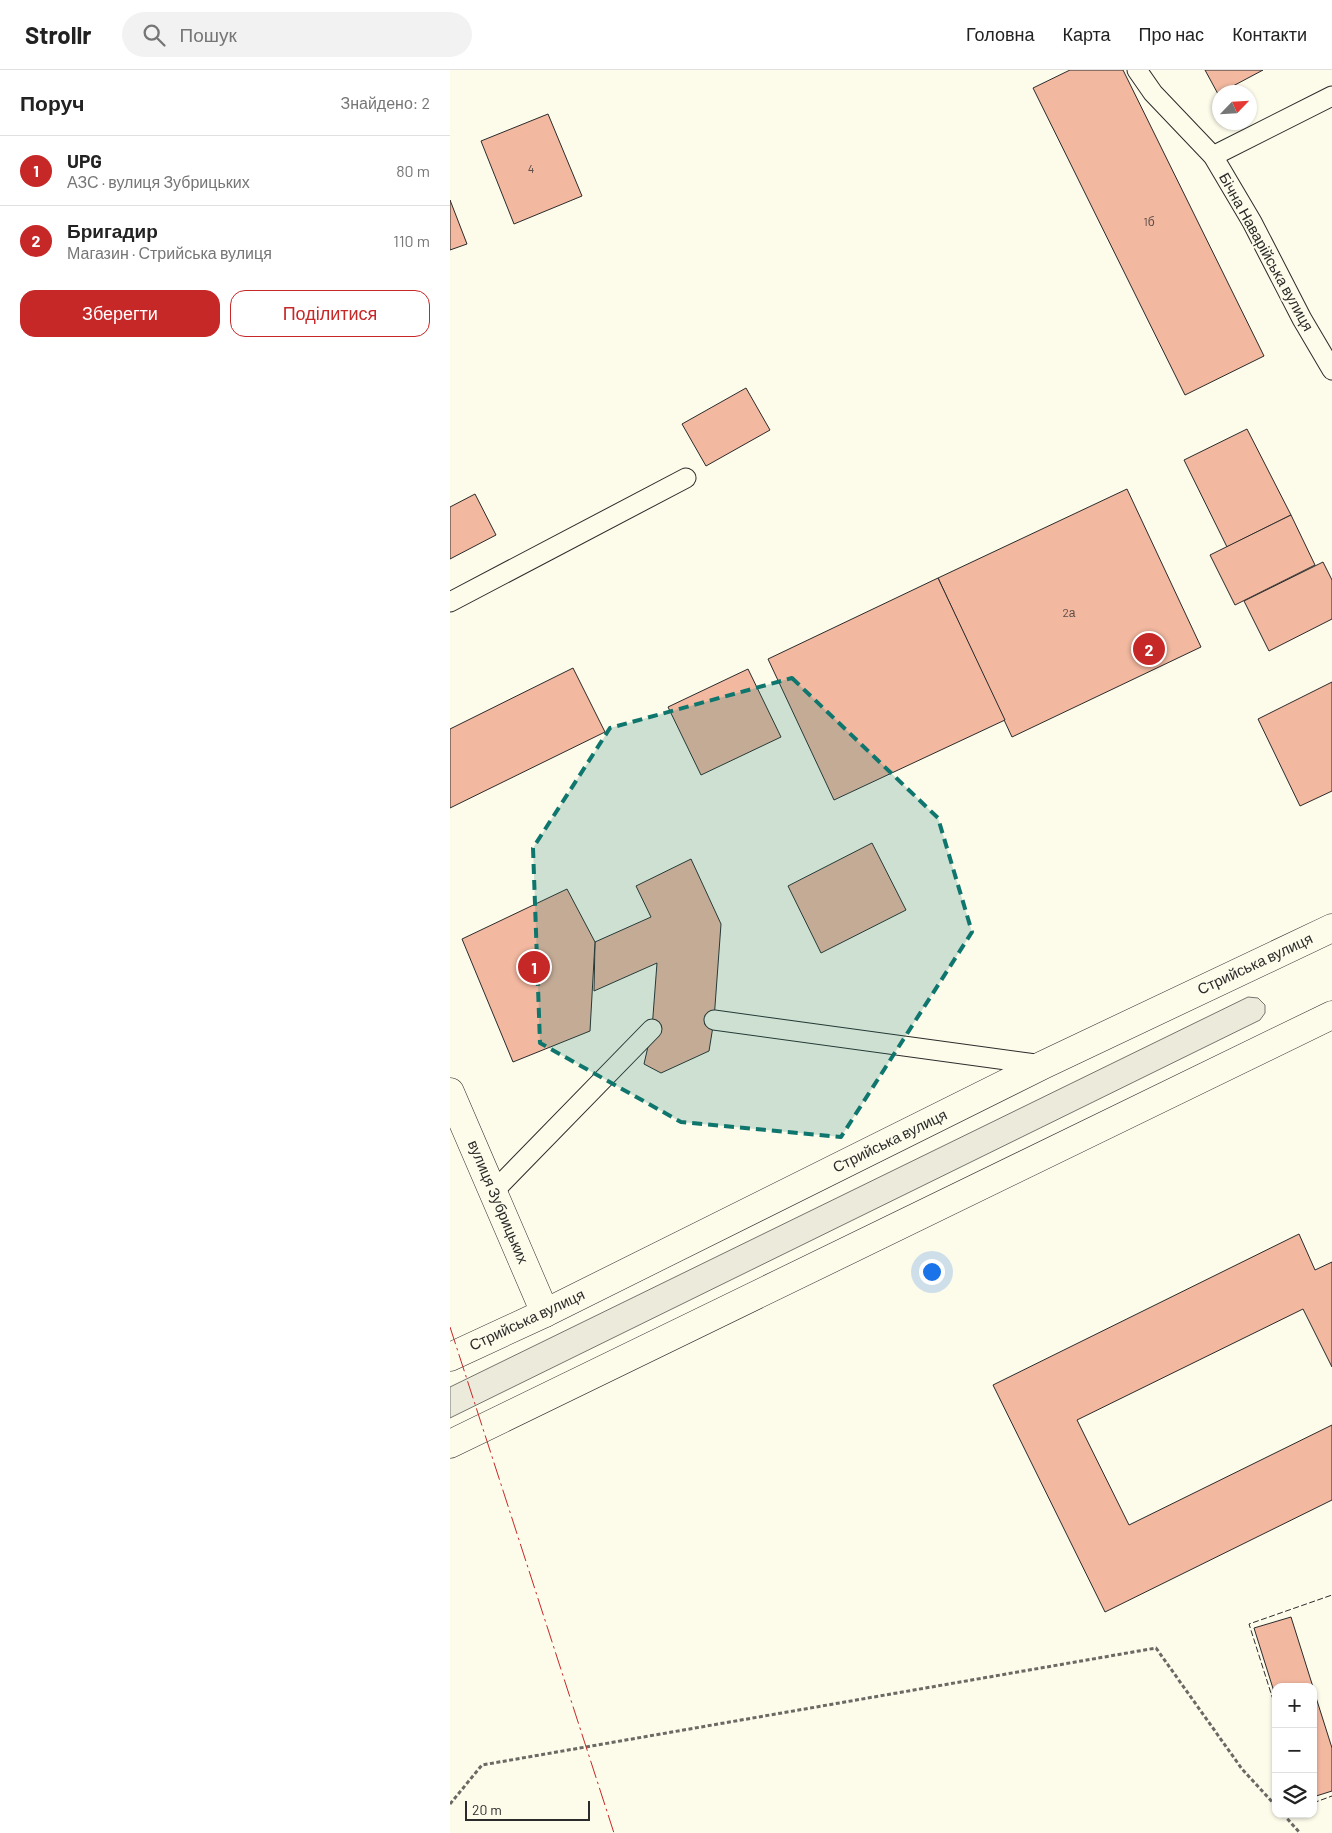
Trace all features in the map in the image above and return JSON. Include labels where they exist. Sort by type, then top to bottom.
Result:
[{"type":"main road","name":"Стрийська вулиця","points":[[450,1356],[545,1313],[1043,1065],[1332,928]]},
{"type":"main road","points":[[450,1444],[1332,1015]]},
{"type":"main road","name":"вулиця Зубрицьких","points":[[450,1092],[545,1313]]},
{"type":"lane","name":"Бічна Наварійська вулиця","points":[[1137,70],[1154,93],[1213,156],[1252,222],[1302,319],[1332,370]]},
{"type":"lane","points":[[1213,156],[1332,96]]},
{"type":"lane","points":[[450,602],[686,478]]},
{"type":"lane","points":[[714,1020],[1043,1065]]},
{"type":"lane","points":[[494,1191],[652,1029]]},
{"type":"path","points":[[450,1804],[482,1764],[1156,1648],[1242,1769],[1272,1802]]},
{"type":"path","points":[[1287,1818],[1300,1833]]},
{"type":"highlighted area","points":[[792,678],[938,818],[972,932],[841,1137],[681,1122],[540,1043],[533,848],[610,728]]},
{"type":"shaded area","points":[[1248,997],[1258,998],[1265,1005],[1265,1013],[1260,1020],[450,1418],[450,1387]]},
{"type":"building","points":[[1070,70],[1123,70],[1264,356],[1185,395],[1033,88]]},
{"type":"building","points":[[1205,70],[1263,70],[1235,85],[1213,85]]},
{"type":"building","points":[[548,114],[582,196],[514,224],[481,141]]},
{"type":"building","points":[[450,200],[467,244],[450,250]]},
{"type":"building","points":[[746,388],[770,430],[706,466],[682,424]]},
{"type":"building","points":[[1247,429],[1291,515],[1227,547],[1184,460]]},
{"type":"building","points":[[1127,489],[1201,647],[1012,737],[938,578]]},
{"type":"building","points":[[475,494],[496,535],[450,559],[450,507]]},
{"type":"building","points":[[1291,515],[1315,565],[1235,605],[1210,555]]},
{"type":"building","points":[[1323,562],[1332,580],[1332,619],[1269,651],[1244,601]]},
{"type":"building","points":[[938,578],[1005,720],[834,800],[768,659]]},
{"type":"building","points":[[573,668],[605,732],[450,808],[450,729]]},
{"type":"building","points":[[748,669],[781,737],[701,775],[668,707]]},
{"type":"building","points":[[1332,682],[1332,791],[1300,806],[1258,719]]},
{"type":"building","points":[[872,843],[906,910],[821,953],[788,886]]},
{"type":"building","points":[[691,859],[721,924],[714,1020],[709,1051],[661,1073],[644,1064],[652,1029],[657,963],[594,991],[595,942],[651,917],[636,886]]},
{"type":"building","points":[[567,889],[595,942],[590,1031],[513,1062],[462,939]]},
{"type":"building","points":[[1299,1234],[1315,1270],[1332,1262],[1332,1367],[1303,1309],[1077,1420],[1129,1525],[1332,1425],[1332,1500],[1105,1612],[993,1385]]},
{"type":"building","points":[[1291,1617],[1312,1683],[1272,1683],[1272,1685],[1254,1628]]},
{"type":"building","points":[[1317,1701],[1332,1748],[1332,1791],[1317,1796]]},
{"type":"fence","points":[[1272,1696],[1249,1624],[1332,1595]]},
{"type":"fence","points":[[1317,1802],[1332,1796]]},
{"type":"power","points":[[450,1327],[614,1833]]},
{"type":"place","name":"Бригадир","points":[[1149,649]]},
{"type":"place","name":"UPG","points":[[534,967]]}]
